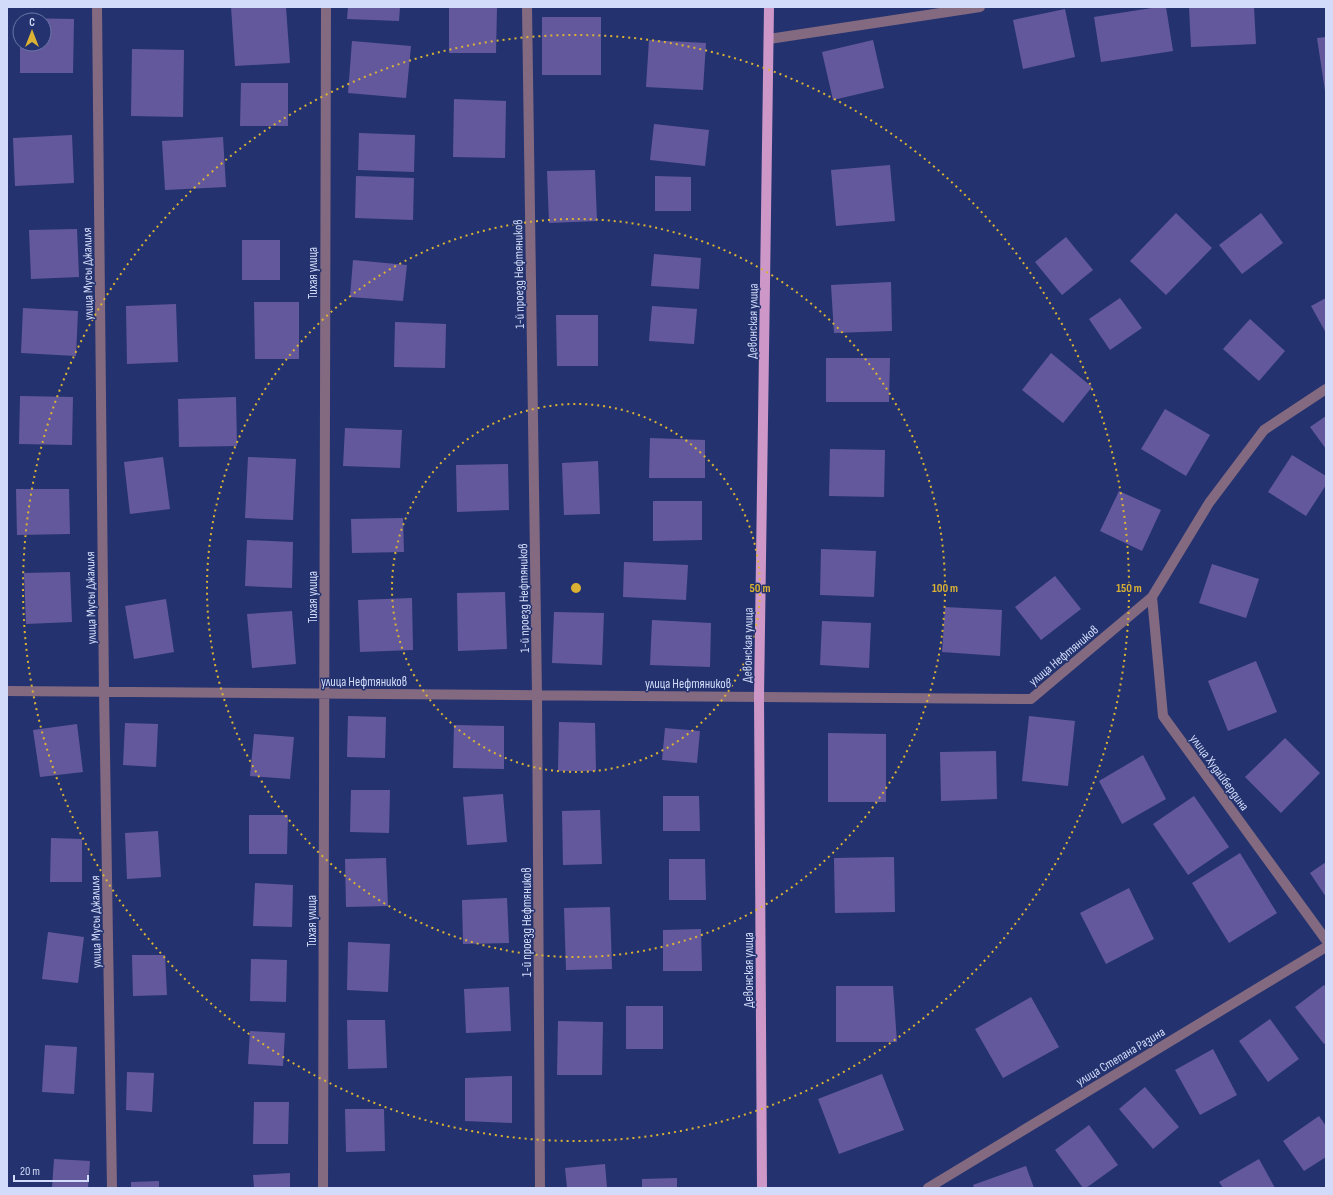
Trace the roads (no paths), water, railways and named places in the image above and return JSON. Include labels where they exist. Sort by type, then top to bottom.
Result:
[{"type":"main road","name":"Девонская улица","points":[[762,1188],[759,697],[769,7]]},
{"type":"street","name":"улица Мусы Джалиля","points":[[96,7],[104,692],[112,1188]]},
{"type":"street","name":"Тихая улица","points":[[323,1188],[326,7]]},
{"type":"street","name":"1-й проезд Нефтяников","points":[[527,7],[537,695],[540,1188]]},
{"type":"street","points":[[769,39],[980,7]]},
{"type":"street","name":"улица Нефтяников","points":[[7,691],[1031,699],[1152,597],[1209,503],[1264,430],[1326,389]]},
{"type":"street","name":"улица Худайбердина","points":[[1152,597],[1163,716],[1326,940]]},
{"type":"street","name":"улица Степана Разина","points":[[928,1188],[1326,947]]}]
